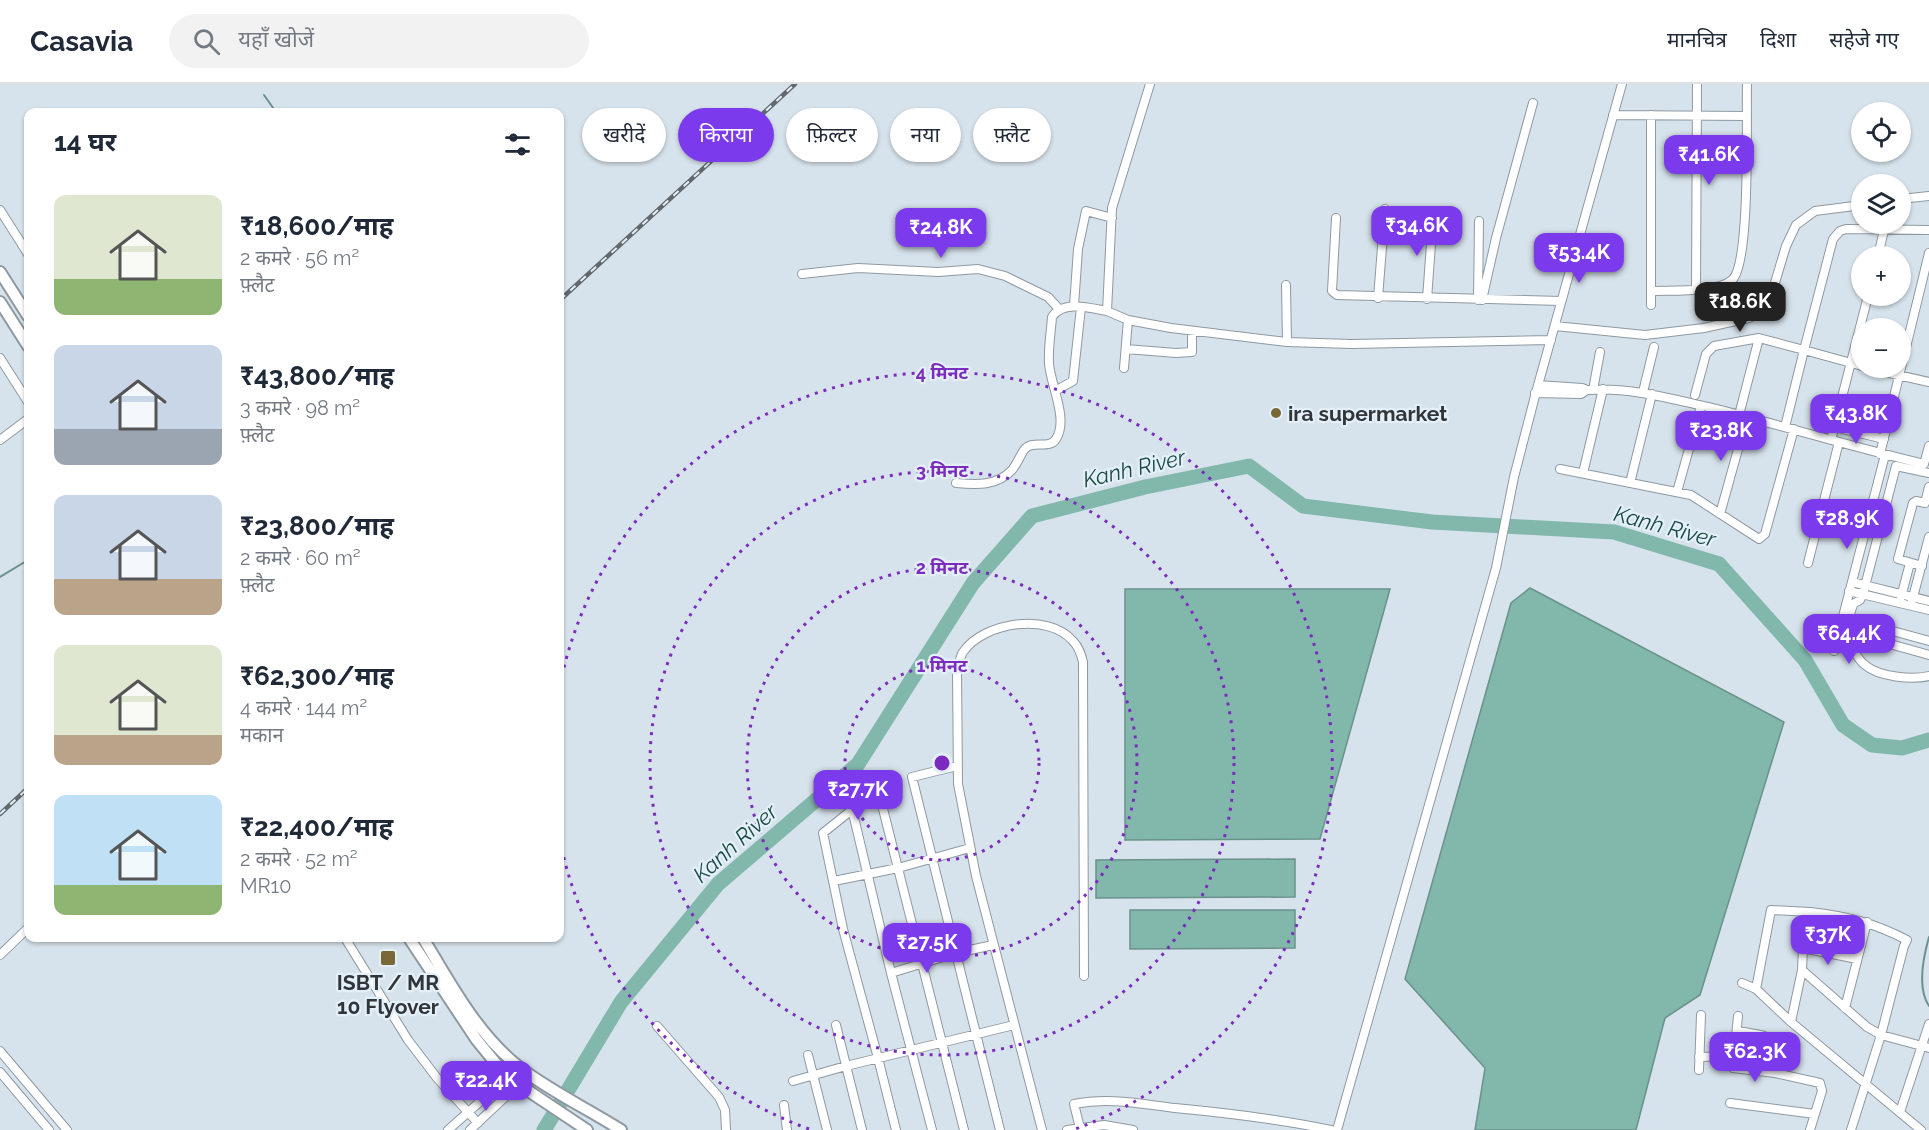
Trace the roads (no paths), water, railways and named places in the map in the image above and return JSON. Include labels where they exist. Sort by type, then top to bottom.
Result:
[{"type":"main road","points":[[0,272],[24,310]]},
{"type":"main road","points":[[0,302],[24,340]]},
{"type":"main road","points":[[412,942],[476,1039],[509,1076],[587,1130]]},
{"type":"main road","points":[[426,942],[472,1015],[501,1051],[537,1078],[621,1130]]},
{"type":"street","points":[[1107,311],[1112,208],[1150,84]]},
{"type":"street","points":[[1337,1130],[1496,568],[1514,477],[1622,84]]},
{"type":"street","points":[[1696,288],[1697,84]]},
{"type":"street","points":[[1651,291],[1719,286],[1736,276],[1745,226],[1747,84]]},
{"type":"street","points":[[1480,300],[1533,103]]},
{"type":"street","points":[[1613,115],[1746,116]]},
{"type":"street","points":[[1651,305],[1652,115]]},
{"type":"street","points":[[1911,198],[1929,196]]},
{"type":"street","points":[[1555,326],[1645,335],[1704,328],[1749,318],[1762,312],[1767,304],[1786,246],[1796,225],[1815,211],[1851,206]]},
{"type":"street","points":[[1378,298],[1385,209]]},
{"type":"street","points":[[0,210],[24,248]]},
{"type":"street","points":[[1055,391],[1072,381],[1078,307],[1078,249],[1086,211],[1112,218]]},
{"type":"street","points":[[1427,299],[1433,217]]},
{"type":"street","points":[[1336,218],[1332,291],[1337,295],[1378,298],[1561,301]]},
{"type":"street","points":[[1479,221],[1480,300]]},
{"type":"street","points":[[1560,469],[1694,497],[1756,537],[1762,538],[1789,428],[1804,350],[1833,239],[1836,234],[1851,230]]},
{"type":"street","points":[[1911,230],[1929,230]]},
{"type":"street","points":[[1911,326],[1929,253]]},
{"type":"street","points":[[802,274],[858,268],[938,272],[978,269],[1005,276],[1048,297],[1060,310]]},
{"type":"street","points":[[1286,285],[1287,342]]},
{"type":"street","points":[[956,483],[977,485],[999,480],[1013,469],[1029,445],[1051,444],[1055,441],[1060,424],[1049,360],[1052,317],[1060,310],[1078,307],[1107,311],[1128,320],[1192,331],[1287,342],[1352,344],[1551,340]]},
{"type":"street","points":[[1124,368],[1128,320]]},
{"type":"street","points":[[1126,349],[1192,352],[1192,331]]},
{"type":"street","points":[[1738,415],[1760,338]]},
{"type":"street","points":[[1695,395],[1707,351],[1721,345],[1760,338],[1851,364],[1835,427],[1835,441],[1808,563]]},
{"type":"street","points":[[1643,392],[1654,347]]},
{"type":"street","points":[[1590,390],[1600,352]]},
{"type":"street","points":[[0,358],[24,396]]},
{"type":"street","points":[[1834,651],[1850,591],[1898,378]]},
{"type":"street","points":[[1911,378],[1929,382]]},
{"type":"street","points":[[1537,389],[1582,388],[1643,392],[1927,465],[1929,446]]},
{"type":"street","points":[[1583,473],[1603,389]]},
{"type":"street","points":[[1630,483],[1652,394]]},
{"type":"street","points":[[1677,492],[1701,406]]},
{"type":"street","points":[[1720,514],[1747,417]]},
{"type":"street","points":[[0,440],[24,422]]},
{"type":"street","points":[[1835,427],[1884,439]]},
{"type":"street","points":[[1929,473],[1896,465],[1863,594],[1860,600],[1853,604],[1847,632],[1862,663],[1870,668],[1910,679],[1929,676]]},
{"type":"street","points":[[1922,566],[1898,559],[1914,501],[1927,504],[1929,487]]},
{"type":"street","points":[[1911,606],[1929,537]]},
{"type":"street","points":[[1899,603],[1910,563]]},
{"type":"street","points":[[1852,582],[1929,601]]},
{"type":"street","points":[[1850,591],[1929,610]]},
{"type":"street","points":[[1042,1130],[993,945],[970,848],[958,784],[957,670],[962,653],[975,640],[999,627],[1021,624],[1045,625],[1072,639],[1078,647],[1083,662],[1084,976]]},
{"type":"street","points":[[1871,639],[1874,628],[1878,627],[1929,641]]},
{"type":"street","points":[[1847,632],[1929,655]]},
{"type":"street","points":[[957,766],[912,777],[934,857],[1000,1130]]},
{"type":"street","points":[[896,1130],[843,929],[823,833],[878,789],[964,1130]]},
{"type":"street","points":[[852,809],[891,973],[932,1130]]},
{"type":"street","points":[[834,881],[898,868],[970,848]]},
{"type":"street","points":[[1756,989],[1771,910],[1832,914],[1868,922],[1907,940],[1881,1035],[1851,1130]]},
{"type":"street","points":[[1791,1022],[1802,970],[1803,948],[1810,912]]},
{"type":"street","points":[[1845,1008],[1868,922]]},
{"type":"street","points":[[0,956],[24,932]]},
{"type":"street","points":[[347,942],[408,1040],[437,1078],[478,1123]]},
{"type":"street","points":[[891,973],[922,962],[993,945]]},
{"type":"street","points":[[1803,948],[1857,959]]},
{"type":"street","points":[[1802,970],[1867,1027],[1881,1035],[1926,1047]]},
{"type":"street","points":[[1742,983],[1756,989],[1791,1022],[1921,1130]]},
{"type":"street","points":[[1699,1070],[1701,1015]]},
{"type":"street","points":[[1738,1016],[1732,1068],[1775,1073],[1820,1083],[1822,1090],[1810,1130]]},
{"type":"street","points":[[1900,1112],[1926,1047],[1929,1024]]},
{"type":"street","points":[[836,1025],[862,1130]]},
{"type":"street","points":[[793,1081],[1014,1025]]},
{"type":"street","points":[[657,1026],[719,1097],[725,1110],[726,1130]]},
{"type":"street","points":[[1738,1031],[1766,1036],[1772,1040],[1776,1050],[1775,1073]]},
{"type":"street","points":[[0,1051],[66,1129]]},
{"type":"street","points":[[808,1055],[827,1130]]},
{"type":"street","points":[[1699,1056],[1734,1056]]},
{"type":"street","points":[[0,1072],[51,1130]]},
{"type":"street","points":[[448,1130],[509,1076]]},
{"type":"street","points":[[470,1130],[519,1084]]},
{"type":"street","points":[[1080,1128],[1074,1104],[1096,1100],[1130,1101],[1281,1119],[1331,1130]]},
{"type":"street","points":[[1730,1103],[1815,1114]]},
{"type":"street","points":[[784,1105],[787,1130]]},
{"type":"street","points":[[51,1130],[55,1117]]},
{"type":"street","points":[[1067,1130],[1104,1125],[1133,1130]]},
{"type":"street","points":[[51,1130],[66,1129]]},
{"type":"waterway","points":[[264,95],[273,108]]},
{"type":"waterway","name":"Kanh River","points":[[544,1130],[621,1002],[718,884],[858,764],[973,583],[1032,516],[1145,487],[1249,466],[1303,506],[1432,522],[1614,532],[1719,564],[1805,660],[1843,725],[1872,745],[1902,748],[1929,740]]},
{"type":"waterway","points":[[0,577],[24,562]]},
{"type":"waterway","points":[[1929,937],[1923,963],[1922,982],[1925,999],[1929,1006]]},
{"type":"railway","points":[[564,296],[795,84]]},
{"type":"railway","points":[[0,814],[24,792]]},
{"type":"place","name":"ira supermarket","points":[[1276,413]]},
{"type":"place","name":"ISBT / MR 10 Flyover","points":[[388,958]]}]
